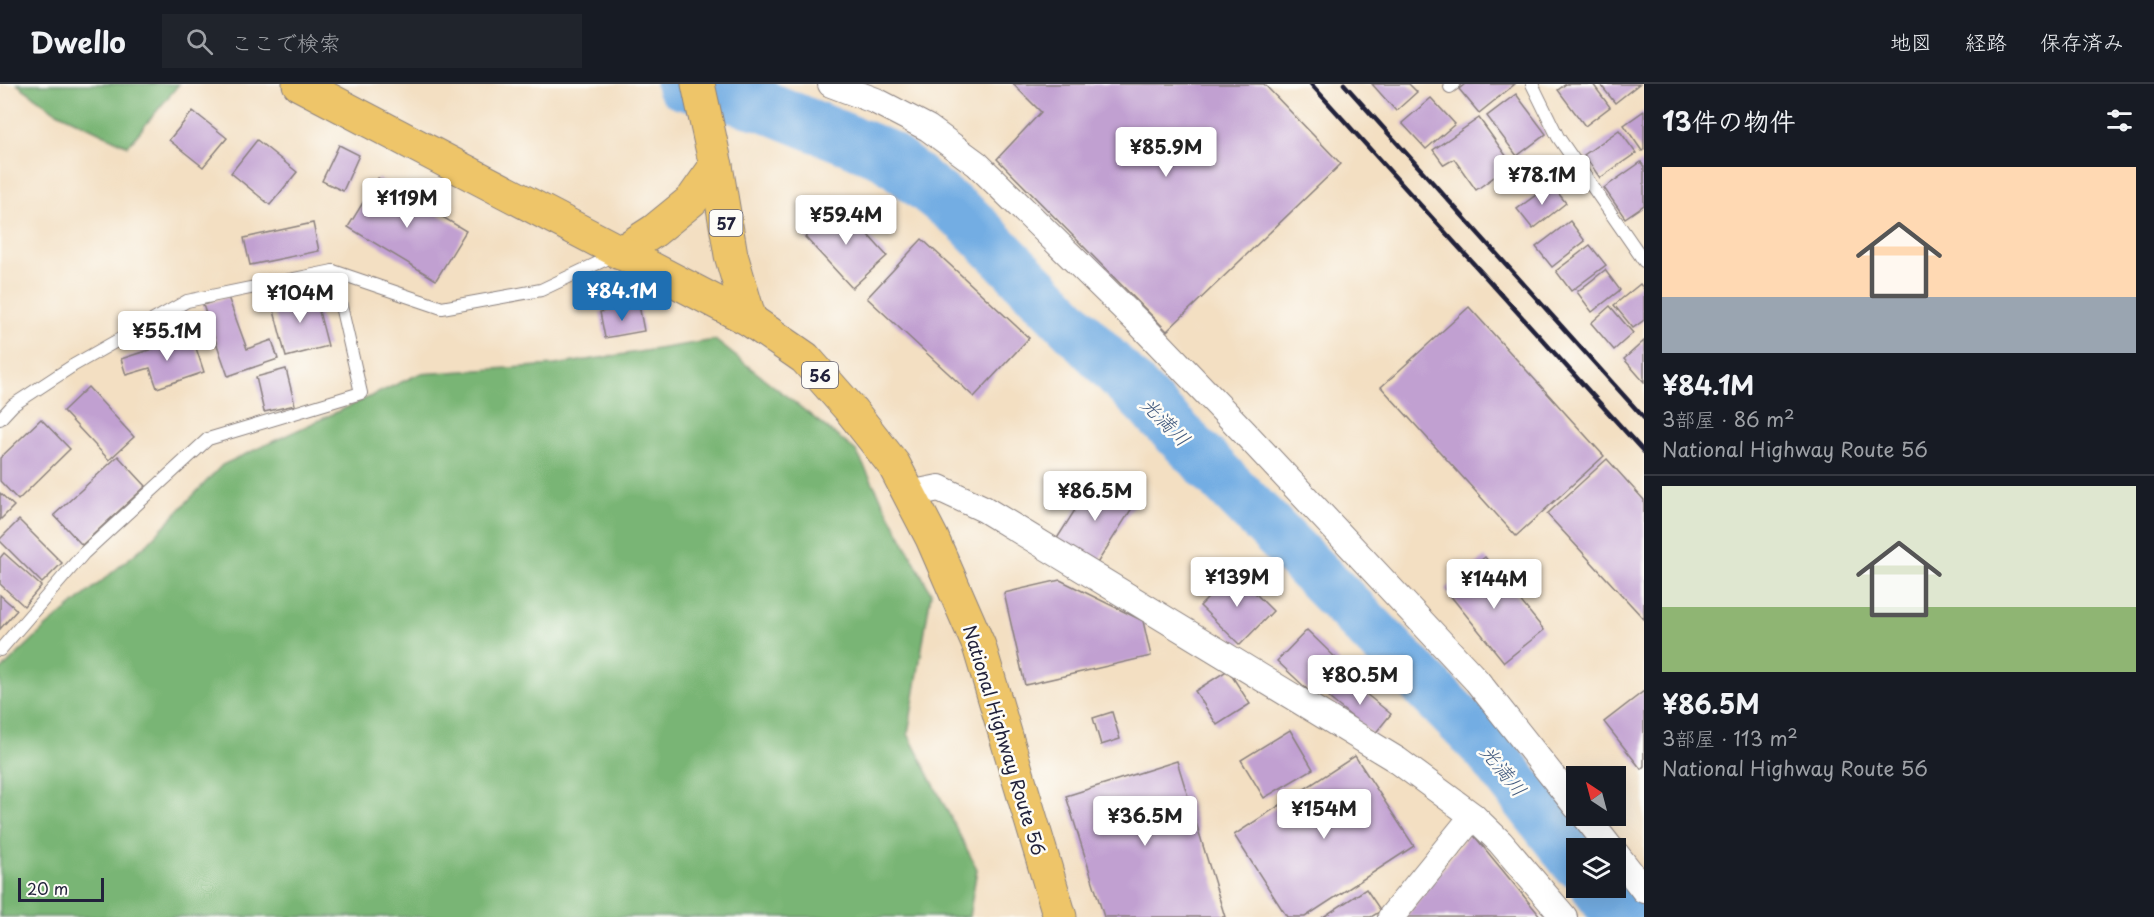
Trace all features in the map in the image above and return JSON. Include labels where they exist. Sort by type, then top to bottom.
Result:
[{"type":"main road","name":"National Highway Route 56","points":[[299,84],[750,320],[804,358],[850,409],[894,465],[932,537],[979,646],[1060,917]]},
{"type":"main road","name":"57","points":[[698,84],[716,166],[731,255],[750,320]]},
{"type":"main road","name":"57","points":[[620,253],[654,231],[692,200],[716,166]]},
{"type":"street","points":[[831,84],[876,101],[928,128],[977,164],[1142,326],[1252,440],[1477,681],[1566,793]]},
{"type":"street","points":[[909,494],[939,488],[984,509],[1397,760],[1473,816],[1500,842],[1564,917]]},
{"type":"street","points":[[1391,917],[1473,816]]},
{"type":"street","points":[[1593,826],[1602,838]]},
{"type":"street","points":[[1626,867],[1644,890]]},
{"type":"lane","points":[[1532,84],[1558,137],[1644,261]]},
{"type":"lane","points":[[0,419],[14,405],[74,365],[187,301],[333,271],[442,308],[541,290],[620,253]]},
{"type":"lane","points":[[0,650],[84,553],[208,439],[361,393],[333,271]]},
{"type":"green space","points":[[17,84],[179,84],[128,146],[55,111]]},
{"type":"green space","points":[[715,340],[856,451],[931,593],[908,734],[977,869],[969,917],[0,917],[0,671],[46,627],[148,543],[222,465],[419,374],[555,365]]},
{"type":"building","points":[[1013,84],[1264,84],[1341,164],[1167,331],[997,159],[1041,112]]},
{"type":"building","points":[[1372,84],[1409,84],[1417,92],[1396,111]]},
{"type":"building","points":[[1465,84],[1515,84],[1479,113],[1459,89]]},
{"type":"building","points":[[1566,84],[1593,84],[1610,107],[1585,126],[1558,90]]},
{"type":"building","points":[[1600,84],[1639,84],[1615,103]]},
{"type":"building","points":[[1516,94],[1546,134],[1517,156],[1487,116]]},
{"type":"building","points":[[1431,98],[1455,124],[1426,149],[1402,123]]},
{"type":"building","points":[[193,111],[227,138],[203,167],[169,140]]},
{"type":"building","points":[[1644,111],[1644,150],[1642,151],[1624,125]]},
{"type":"building","points":[[1479,118],[1512,164],[1476,190],[1454,159],[1444,165],[1433,150]]},
{"type":"building","points":[[1619,130],[1636,153],[1600,178],[1584,155]]},
{"type":"building","points":[[257,140],[297,172],[270,205],[231,173]]},
{"type":"building","points":[[339,145],[359,155],[343,191],[322,181]]},
{"type":"building","points":[[1641,162],[1644,167],[1644,205],[1625,218],[1604,188]]},
{"type":"building","points":[[378,178],[466,231],[436,280],[348,227]]},
{"type":"building","points":[[1551,184],[1566,203],[1533,229],[1517,209]]},
{"type":"building","points":[[841,205],[887,256],[852,288],[805,237]]},
{"type":"building","points":[[1570,221],[1585,241],[1552,267],[1536,247]]},
{"type":"building","points":[[313,223],[319,251],[250,265],[244,238]]},
{"type":"building","points":[[922,239],[1029,338],[974,397],[867,298]]},
{"type":"building","points":[[1590,245],[1606,265],[1571,291],[1556,271]]},
{"type":"building","points":[[1605,270],[1620,290],[1592,312],[1577,292]]},
{"type":"building","points":[[1640,284],[1644,289],[1644,320],[1633,328],[1614,305]]},
{"type":"building","points":[[314,292],[328,346],[286,357],[272,303]]},
{"type":"building","points":[[228,297],[247,349],[272,340],[278,359],[228,376],[203,305]]},
{"type":"building","points":[[639,305],[644,331],[605,338],[600,312]]},
{"type":"building","points":[[1610,306],[1633,333],[1614,350],[1591,323]]},
{"type":"building","points":[[1469,307],[1604,456],[1516,536],[1381,387]]},
{"type":"building","points":[[183,309],[193,319],[179,332],[170,321]]},
{"type":"building","points":[[192,336],[204,372],[157,388],[150,368],[126,375],[121,359]]},
{"type":"building","points":[[1644,341],[1644,382],[1624,359]]},
{"type":"building","points":[[286,369],[295,405],[264,412],[256,377]]},
{"type":"building","points":[[88,387],[134,437],[109,460],[63,411]]},
{"type":"building","points":[[41,419],[70,449],[18,500],[0,481],[0,458]]},
{"type":"building","points":[[118,456],[146,486],[82,545],[54,515]]},
{"type":"building","points":[[1607,459],[1644,500],[1644,619],[1547,514]]},
{"type":"building","points":[[1094,480],[1134,505],[1096,565],[1056,540]]},
{"type":"building","points":[[0,493],[14,506],[0,520]]},
{"type":"building","points":[[19,520],[62,563],[42,583],[0,541]]},
{"type":"building","points":[[4,553],[41,586],[24,606],[0,584],[0,558]]},
{"type":"building","points":[[1485,557],[1544,630],[1504,662],[1445,589]]},
{"type":"building","points":[[1234,572],[1273,611],[1240,645],[1200,606]]},
{"type":"building","points":[[1060,580],[1143,621],[1151,656],[1025,685],[1004,593]]},
{"type":"building","points":[[0,595],[17,610],[0,629]]},
{"type":"building","points":[[1307,630],[1340,662],[1310,692],[1277,661]]},
{"type":"building","points":[[1228,670],[1250,704],[1217,725],[1195,691]]},
{"type":"building","points":[[1345,677],[1391,714],[1374,735],[1329,698]]},
{"type":"building","points":[[1644,691],[1644,766],[1641,769],[1604,722]]},
{"type":"building","points":[[1112,712],[1120,739],[1101,745],[1093,718]]},
{"type":"building","points":[[1290,730],[1313,769],[1264,798],[1241,760]]},
{"type":"building","points":[[1355,756],[1414,846],[1305,917],[1287,917],[1234,835]]},
{"type":"building","points":[[1177,761],[1225,917],[1104,917],[1066,796]]},
{"type":"building","points":[[1471,832],[1541,917],[1406,917]]},
{"type":"building","points":[[1366,889],[1381,911],[1371,917],[1323,917]]},
{"type":"waterway","name":"光満川","points":[[681,84],[764,106],[886,155],[968,220],[1488,749],[1566,849]]},
{"type":"waterway","name":"光満川","points":[[1605,898],[1619,917]]},
{"type":"railway","points":[[1311,84],[1644,452]]},
{"type":"railway","points":[[1344,84],[1644,418]]}]
